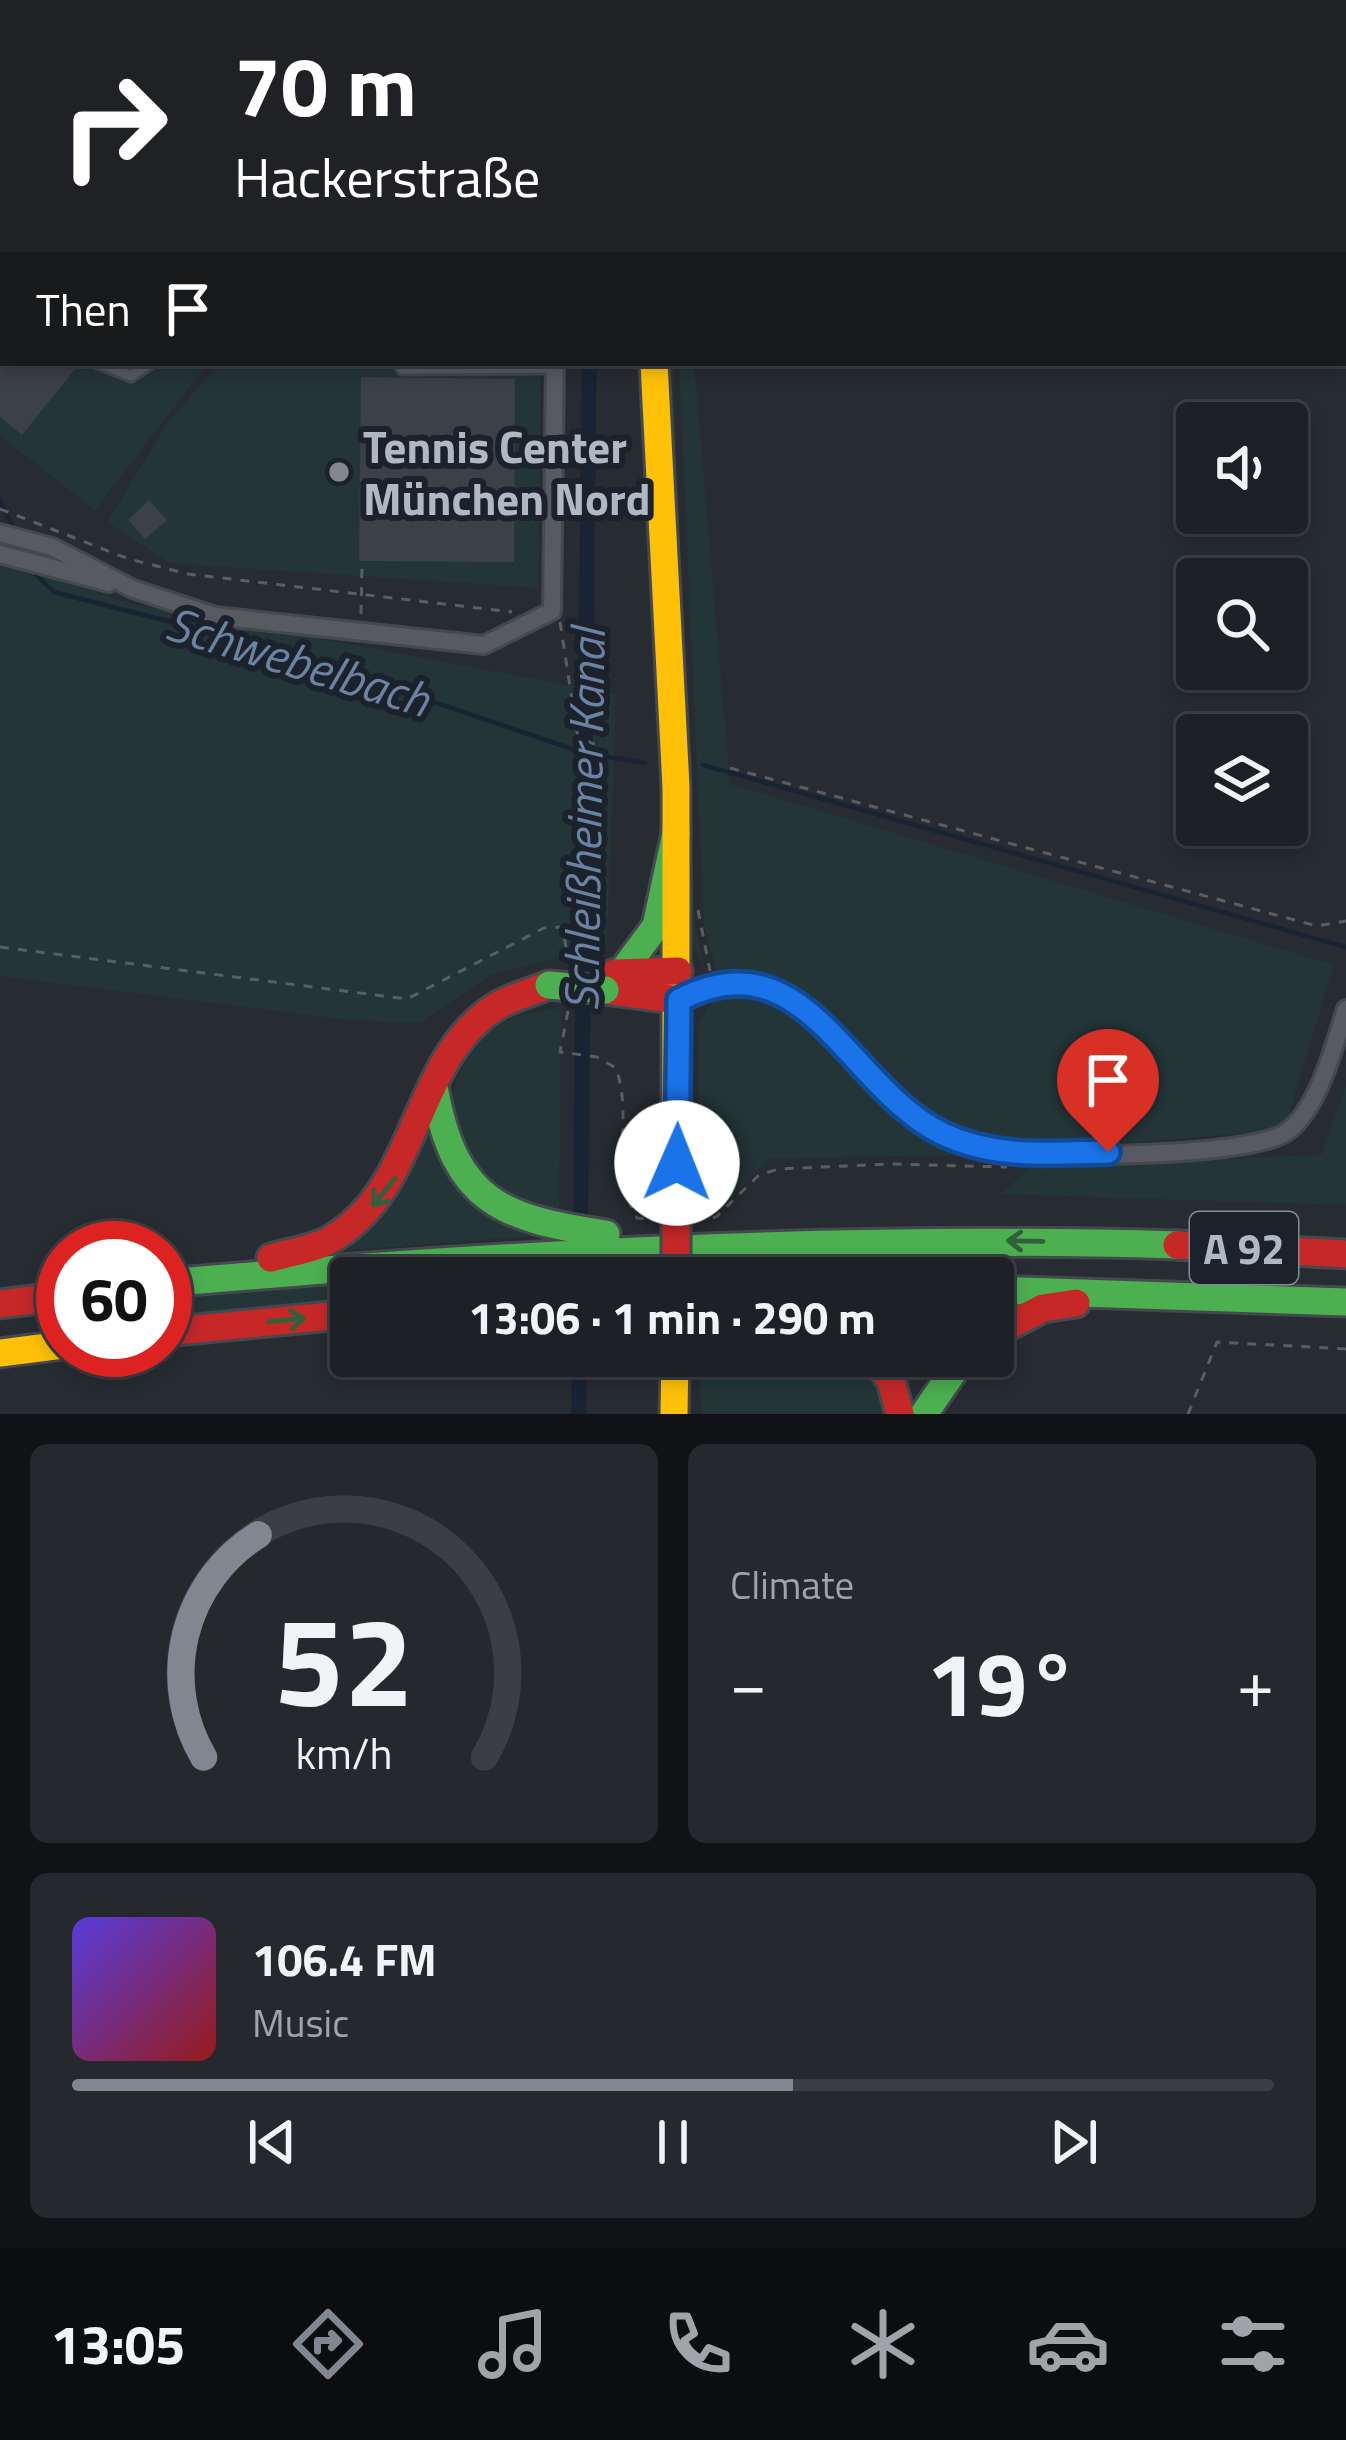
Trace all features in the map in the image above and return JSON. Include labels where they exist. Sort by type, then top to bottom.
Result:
[{"type":"main road","points":[[654,366],[676,833],[676,1257]]},
{"type":"main road","points":[[610,979],[653,942],[676,833]]},
{"type":"main road","points":[[192,1268],[298,1255],[336,1236],[383,1196],[401,1170],[454,1042],[471,1021],[513,994],[560,977],[610,979],[678,971]]},
{"type":"main road","points":[[610,979],[679,1000]]},
{"type":"main road","points":[[435,1088],[444,1144],[471,1190],[514,1217],[578,1239]]},
{"type":"main road","points":[[192,1278],[578,1239],[676,1224]]},
{"type":"main road","name":"A 92","points":[[676,1224],[949,1240],[1346,1253]]},
{"type":"main road","name":"A 92","points":[[1014,1290],[1346,1302]]},
{"type":"main road","points":[[1014,1323],[1042,1308],[1187,1294]]},
{"type":"main road","points":[[0,1304],[36,1299]]},
{"type":"main road","points":[[192,1330],[330,1316]]},
{"type":"main road","points":[[2,1354],[36,1349]]},
{"type":"main road","points":[[674,1414],[675,1377]]},
{"type":"main road","points":[[888,1377],[900,1414]]},
{"type":"main road","points":[[924,1414],[950,1377]]},
{"type":"street","points":[[4,555],[215,616],[484,645],[548,614],[555,366]]},
{"type":"street","points":[[0,533],[52,547],[134,589]]},
{"type":"street","points":[[678,971],[711,983],[741,982],[778,990],[818,1019],[901,1109],[966,1143],[1021,1154],[1238,1149],[1275,1140],[1303,1115],[1346,1009]]},
{"type":"street","points":[[679,1000],[711,983]]},
{"type":"lane","points":[[106,366],[131,376],[146,366]]},
{"type":"lane","points":[[402,370],[555,366]]},
{"type":"path","points":[[0,509],[129,559],[188,574],[362,598],[548,614],[568,648],[578,738],[597,745],[597,796]]},
{"type":"path","points":[[361,633],[362,567]]},
{"type":"path","points":[[730,768],[1317,926],[1346,921]]},
{"type":"path","points":[[0,947],[407,999],[544,928],[562,927],[560,977]]},
{"type":"path","points":[[569,1008],[558,1039],[560,1052],[597,1057],[616,1068],[624,1091],[621,1191],[637,1218],[676,1224],[716,1217],[759,1175],[779,1169],[909,1164],[994,1170],[1013,1164],[1021,1154]]},
{"type":"path","points":[[1188,1414],[1216,1342],[1346,1348]]},
{"type":"shaded area","points":[[0,366],[206,366],[95,510],[0,436]]},
{"type":"shaded area","name":"Tennis Center München Nord","points":[[217,366],[541,366],[538,588],[169,563],[107,522],[169,421]]},
{"type":"shaded area","points":[[668,366],[673,366],[695,923],[705,970],[692,946]]},
{"type":"shaded area","points":[[679,366],[694,366],[730,784],[1334,965],[1284,1130],[971,1155],[770,1158],[728,1200],[699,1201],[698,1024],[721,987],[704,925]]},
{"type":"shaded area","points":[[0,562],[133,604],[616,694],[607,946],[491,975],[420,1023],[348,1020],[0,976]]},
{"type":"shaded area","points":[[561,1008],[559,1218],[517,1205],[478,1180],[458,1157],[449,1122],[455,1085],[485,1036],[512,1018]]},
{"type":"shaded area","points":[[1346,1085],[1346,1205],[1001,1194],[1033,1165],[1321,1155]]},
{"type":"shaded area","points":[[428,1120],[431,1139],[546,1235],[326,1252]]},
{"type":"shaded area","points":[[330,1279],[330,1306],[192,1320],[192,1290]]},
{"type":"shaded area","points":[[699,1377],[874,1377],[892,1414],[702,1414]]},
{"type":"building","points":[[0,366],[78,366],[22,435],[0,417]]},
{"type":"building","points":[[361,377],[515,379],[514,562],[359,561]]},
{"type":"building","points":[[149,500],[167,520],[145,539],[128,520]]},
{"type":"waterway","name":"Schleißheimer Kanal","points":[[580,1257],[589,366]]},
{"type":"waterway","name":"Schwebelbach","points":[[0,501],[16,533]]},
{"type":"waterway","name":"Schwebelbach","points":[[28,567],[54,592],[281,650],[584,753],[645,763]]},
{"type":"waterway","name":"Schwebelbach","points":[[703,765],[1346,947]]},
{"type":"waterway","name":"Schleißheimer Kanal","points":[[579,1377],[579,1414]]},
{"type":"traffic: fast","points":[[622,972],[656,926],[676,833]]},
{"type":"traffic: fast","points":[[549,985],[605,990]]},
{"type":"traffic: fast","points":[[435,1092],[456,1159],[489,1199],[538,1221],[606,1234]]},
{"type":"traffic: fast","points":[[192,1281],[670,1249],[923,1243],[1177,1245]]},
{"type":"traffic: fast","points":[[1014,1291],[1346,1302]]},
{"type":"traffic: fast","points":[[924,1414],[950,1377]]},
{"type":"traffic: slow","points":[[654,366],[676,787],[676,1208]]},
{"type":"traffic: slow","points":[[0,1353],[36,1348]]},
{"type":"traffic: slow","points":[[674,1414],[675,1377]]},
{"type":"traffic: jam","points":[[615,973],[678,971]]},
{"type":"traffic: jam","points":[[271,1258],[326,1242],[362,1215],[384,1187],[448,1057],[469,1029],[497,1006],[549,985]]},
{"type":"traffic: jam","points":[[605,990],[679,1000]]},
{"type":"traffic: jam","points":[[676,1208],[676,1257]]},
{"type":"traffic: jam","points":[[1177,1245],[1346,1254]]},
{"type":"traffic: jam","points":[[0,1304],[36,1299]]},
{"type":"traffic: jam","points":[[1014,1323],[1043,1308],[1076,1303]]},
{"type":"traffic: jam","points":[[192,1329],[330,1316]]},
{"type":"traffic: jam","points":[[888,1377],[900,1414]]},
{"type":"place","name":"Tennis Center München Nord","points":[[339,472]]},
{"type":"route","points":[[677,1163],[679,1000],[711,983],[726,982],[759,984],[797,1002],[901,1109],[941,1132],[993,1151],[1108,1152]]}]
